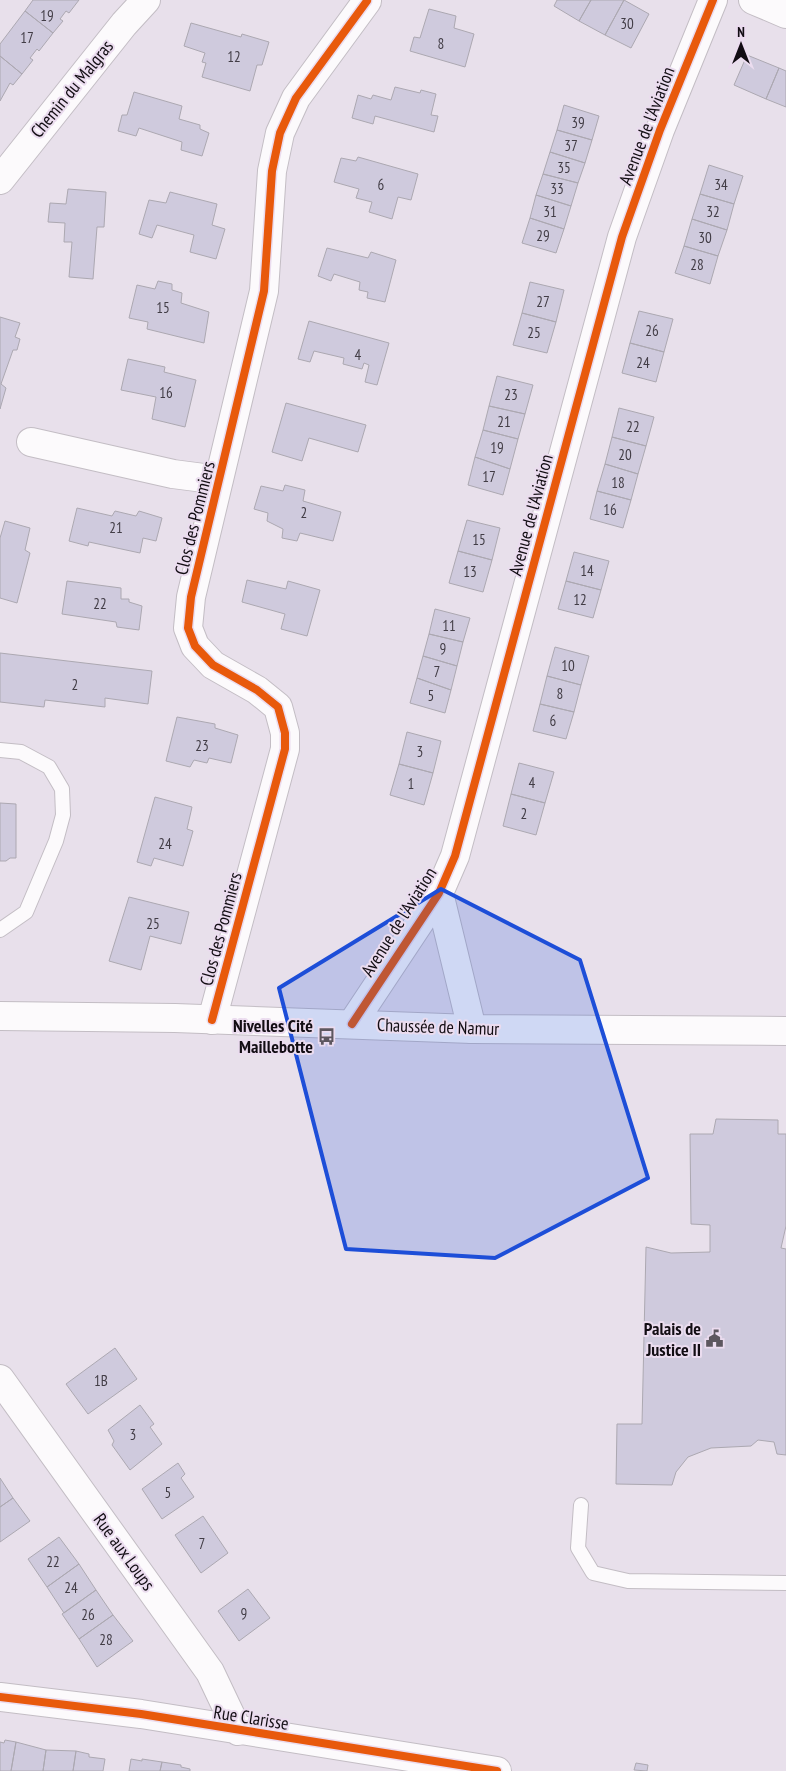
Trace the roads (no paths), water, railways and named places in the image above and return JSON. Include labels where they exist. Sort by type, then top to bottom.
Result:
[{"type":"street","name":"Chemin du Malgras","points":[[0,180],[124,24],[146,0]]},
{"type":"street","name":"Avenue de l'Aviation","points":[[352,1024],[439,894],[455,856],[622,237],[660,130],[713,0]]},
{"type":"street","points":[[753,0],[786,14]]},
{"type":"street","name":"Clos des Pommiers","points":[[212,1020],[285,749],[285,733],[278,707],[257,690],[213,665],[195,646],[188,628],[191,597],[264,291],[272,171],[280,133],[296,98],[368,1]]},
{"type":"street","name":"Clos des Pommiers","points":[[31,442],[173,474],[219,480]]},
{"type":"street","name":"Avenue de l'Aviation","points":[[439,894],[472,1029]]},
{"type":"street","name":"Chaussée de Namur","points":[[0,1016],[212,1020],[472,1029],[786,1031]]},
{"type":"street","name":"Rue aux Loups","points":[[0,1379],[210,1672],[238,1731]]},
{"type":"street","name":"Rue Clarisse","points":[[0,1697],[141,1714],[497,1771]]},
{"type":"lane","points":[[0,750],[21,752],[49,767],[62,789],[63,815],[56,841],[26,912],[0,930]]},
{"type":"lane","points":[[581,1505],[578,1548],[593,1573],[628,1580],[786,1583]]},
{"type":"place","name":"Nivelles Cité Maillebotte","points":[[327,1036]]},
{"type":"place","name":"Palais de Justice II","points":[[715,1339]]}]
